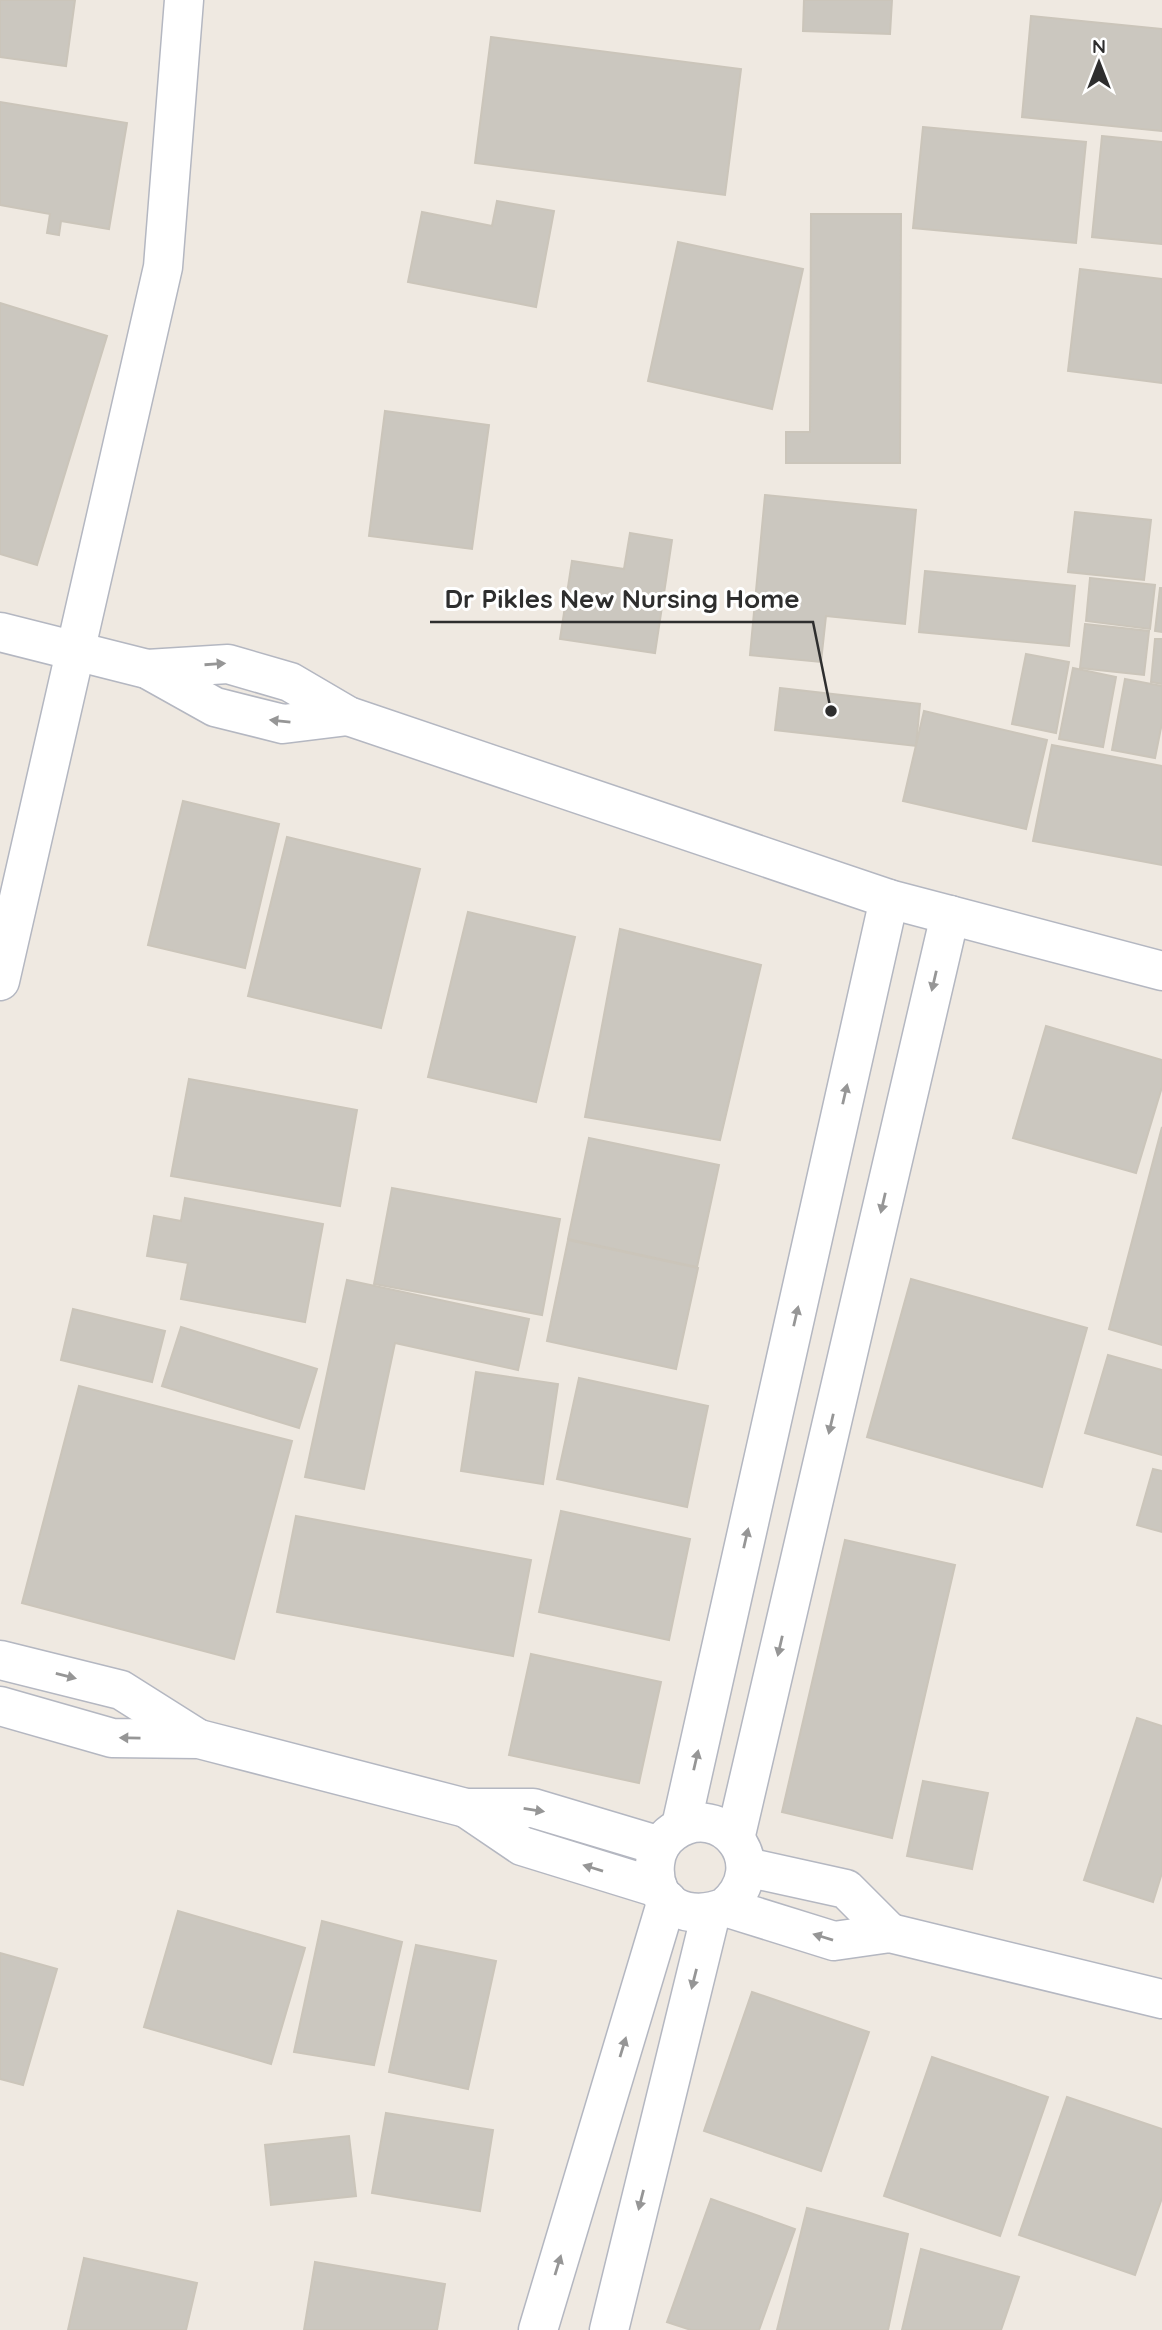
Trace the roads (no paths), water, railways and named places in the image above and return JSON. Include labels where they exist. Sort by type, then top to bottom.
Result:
[{"type":"street","points":[[0,982],[163,267],[184,0]]},
{"type":"street","points":[[0,632],[147,669],[228,664],[290,682],[348,716],[889,899],[1162,971]]},
{"type":"street","points":[[538,2330],[662,1894],[654,1874],[655,1859],[670,1836],[889,899]]},
{"type":"street","points":[[467,1808],[522,1846],[662,1894],[679,1910],[695,1914],[718,1910],[737,1897],[744,1882],[741,1853],[950,915]]},
{"type":"street","points":[[0,1660],[121,1690],[199,1739]]},
{"type":"street","points":[[0,1706],[111,1738],[199,1739],[467,1808],[533,1808],[670,1836],[696,1823],[710,1824],[724,1829],[741,1853],[846,1889],[890,1933]]},
{"type":"street","points":[[718,1910],[834,1941],[890,1933],[1162,1999]]},
{"type":"street","points":[[609,2330],[718,1910]]},
{"type":"place","name":"Dr Pikles New Nursing Home","points":[[831,711]]}]
